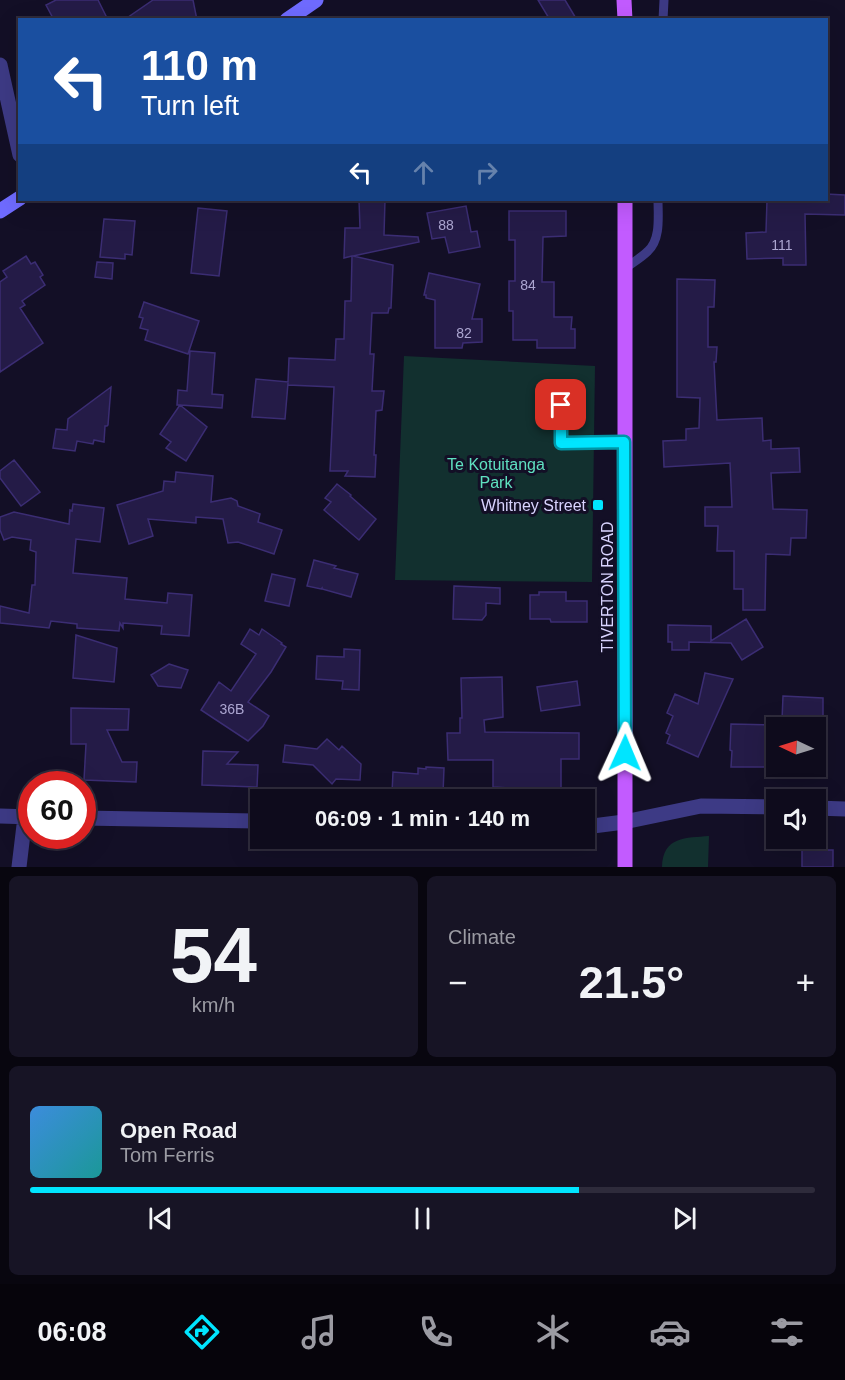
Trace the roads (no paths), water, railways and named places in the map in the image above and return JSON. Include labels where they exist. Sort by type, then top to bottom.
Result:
[{"type":"main road","points":[[289,18],[316,0]]},
{"type":"main road","points":[[0,211],[18,199]]},
{"type":"main road","name":"TIVERTON ROAD","points":[[625,201],[625,867]]},
{"type":"street","points":[[0,65],[18,146]]},
{"type":"street","points":[[595,826],[701,806],[766,807]]},
{"type":"street","points":[[826,808],[845,808]]},
{"type":"street","points":[[0,816],[18,817]]},
{"type":"street","points":[[96,818],[250,821]]},
{"type":"street","points":[[19,867],[22,849]]},
{"type":"lane","points":[[663,18],[664,0]]},
{"type":"lane","points":[[624,269],[647,252],[655,241],[658,201]]},
{"type":"lane","points":[[561,405],[561,443],[624,442]]},
{"type":"place","name":"Whitney Street","points":[[598,505]]},
{"type":"park label","name":"Te Kotuitanga Park","points":[[496,473]]}]
